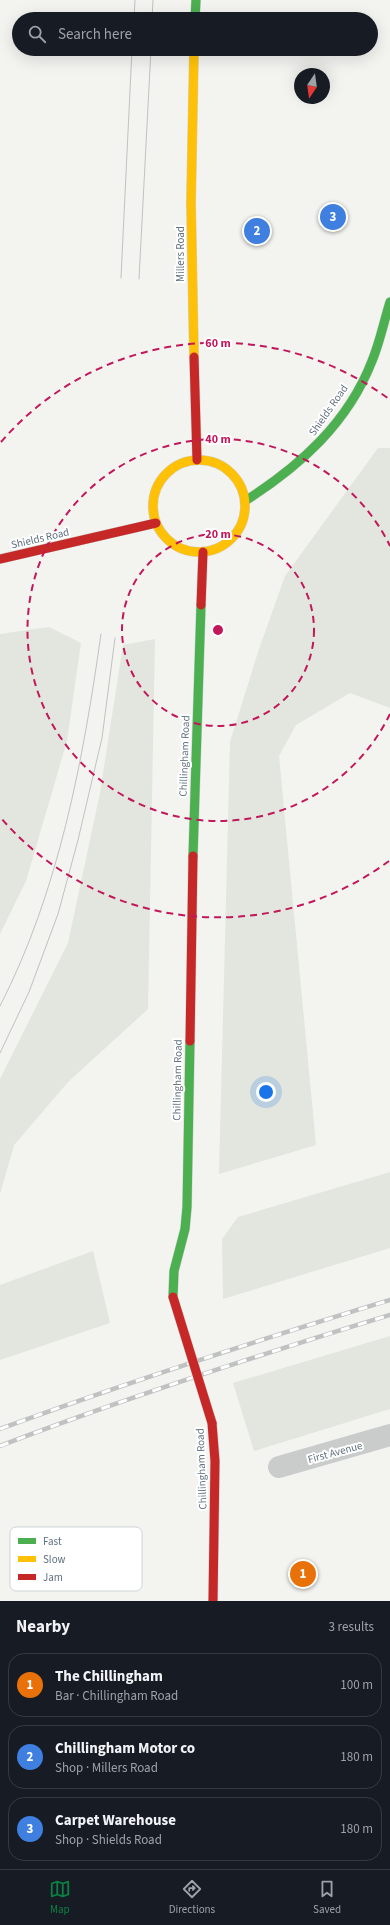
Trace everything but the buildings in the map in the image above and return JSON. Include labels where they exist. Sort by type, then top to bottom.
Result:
[{"type":"main road","points":[[195,12],[196,0]]},
{"type":"main road","name":"Millers Road","points":[[194,56],[191,111],[192,297],[197,460]]},
{"type":"main road","name":"Shields Road","points":[[244,502],[275,483],[303,461],[324,440],[352,400],[369,368],[390,302]]},
{"type":"main road","points":[[197,460],[212,462],[227,469],[236,479],[242,490],[244,502],[244,514],[241,526],[235,535],[227,543],[203,552],[179,548],[169,542],[160,532],[153,512],[156,488],[162,479],[170,470],[182,463],[197,460]]},
{"type":"main road","name":"Shields Road","points":[[0,559],[156,523]]},
{"type":"main road","name":"Chillingham Road","points":[[203,552],[194,829],[187,1207],[185,1228],[173,1270],[173,1297],[212,1423],[215,1461],[213,1601]]},
{"type":"street","name":"First Avenue","points":[[279,1467],[390,1435]]},
{"type":"shaded area","points":[[378,448],[390,448],[390,708],[350,693],[296,725],[279,756],[316,1145],[219,1174],[230,742],[259,649],[285,576]]},
{"type":"shaded area","points":[[49,627],[81,643],[67,741],[26,881],[0,934],[0,634]]},
{"type":"shaded area","points":[[155,639],[148,1009],[68,1082],[14,1145],[0,1194],[0,1079],[68,943],[100,793],[123,645]]},
{"type":"shaded area","points":[[390,1172],[390,1248],[223,1299],[222,1239],[238,1217]]},
{"type":"shaded area","points":[[93,1251],[110,1323],[0,1360],[0,1285]]},
{"type":"shaded area","points":[[390,1336],[390,1409],[254,1451],[233,1383]]},
{"type":"tram line","points":[[134,12],[135,0]]},
{"type":"tram line","points":[[152,12],[153,0]]},
{"type":"tram line","points":[[121,278],[132,56]]},
{"type":"tram line","points":[[139,279],[151,56]]},
{"type":"tram line","points":[[0,1006],[21,962],[38,917],[66,824],[86,730],[101,634]]},
{"type":"tram line","points":[[0,1053],[29,992],[58,914],[78,840],[102,738],[115,638]]},
{"type":"railway","points":[[0,1429],[194,1362],[390,1300]]},
{"type":"railway","points":[[0,1446],[97,1410],[194,1377],[390,1315]]},
{"type":"traffic: fast","points":[[195,12],[196,0]]},
{"type":"traffic: fast","points":[[245,501],[285,473],[303,458],[336,423],[350,404],[362,383],[375,354],[390,302]]},
{"type":"traffic: fast","points":[[193,856],[201,605]]},
{"type":"traffic: fast","points":[[173,1297],[174,1271],[185,1229],[187,1207],[190,1041]]},
{"type":"traffic: slow","points":[[194,56],[191,203],[194,357]]},
{"type":"traffic: slow","points":[[199,460],[217,463],[232,473],[242,488],[245,506],[242,524],[232,539],[217,549],[199,552],[181,549],[166,539],[156,524],[153,506],[156,488],[166,473],[181,463],[199,460]]},
{"type":"traffic: jam","points":[[194,357],[197,460]]},
{"type":"traffic: jam","points":[[0,559],[156,523]]},
{"type":"traffic: jam","points":[[201,605],[203,552]]},
{"type":"traffic: jam","points":[[190,1041],[193,856]]},
{"type":"traffic: jam","points":[[173,1297],[212,1423]]},
{"type":"traffic: jam","points":[[212,1423],[215,1461],[213,1601]]},
{"type":"place","name":"Carpet Warehouse","points":[[333,217]]},
{"type":"place","name":"Chillingham Motor co","points":[[257,231]]},
{"type":"place","name":"The Chillingham","points":[[303,1574]]}]
